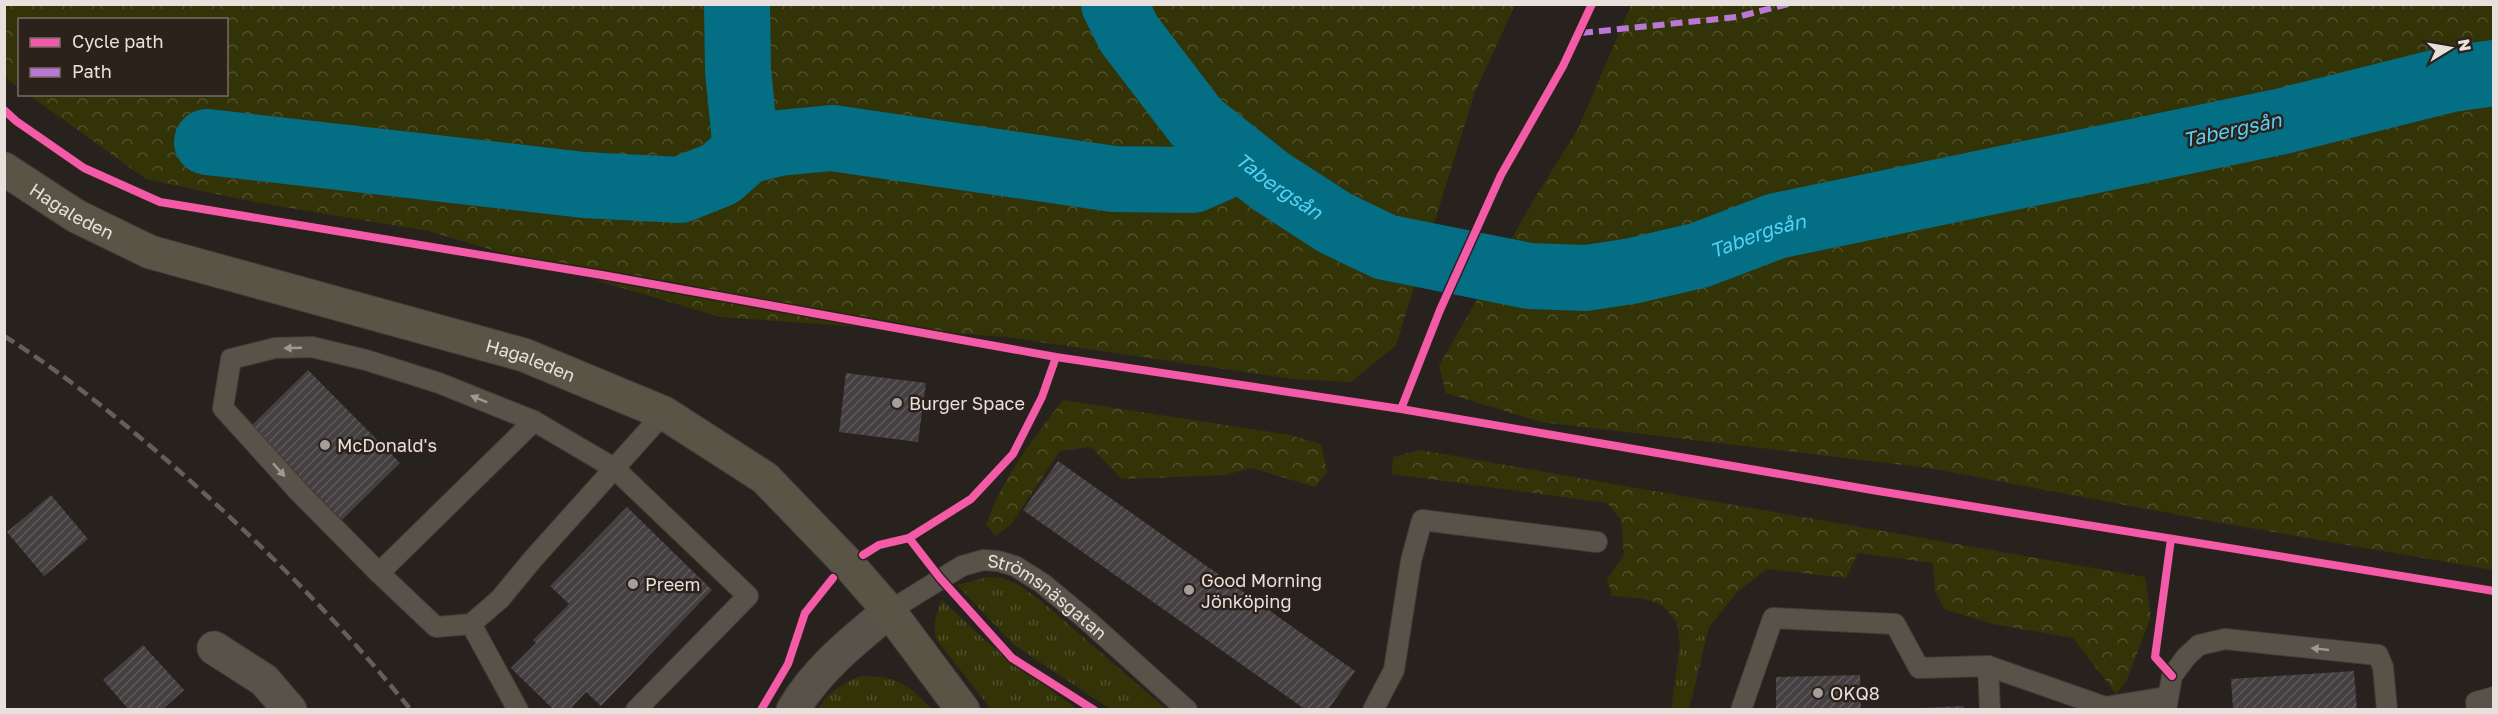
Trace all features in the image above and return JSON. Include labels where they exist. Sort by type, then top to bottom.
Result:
[{"type":"street","name":"Hagaleden","points":[[4,169],[76,216],[150,252],[524,355],[664,413],[765,478],[889,611],[962,709]]},
{"type":"street","points":[[793,710],[806,688],[834,657],[889,611]]},
{"type":"street","points":[[214,648],[264,680],[290,710]]},
{"type":"lane","points":[[636,710],[748,596],[614,468],[534,421],[439,383],[366,360],[312,347],[275,348],[231,359],[223,408],[299,492],[435,627],[471,624],[500,599],[533,559],[614,468],[664,413]]},
{"type":"lane","points":[[379,573],[534,421]]},
{"type":"lane","points":[[1373,710],[1394,670],[1411,561],[1422,520],[1597,542]]},
{"type":"lane","name":"Strömsnäsgatan","points":[[889,611],[962,566],[983,560],[1015,566],[1042,583],[1088,621],[1187,710]]},
{"type":"lane","points":[[1741,710],[1773,618],[1896,624],[1919,668],[1988,666],[2105,708],[2166,703],[2172,676],[2186,657],[2199,645],[2225,639],[2378,655],[2383,667],[2387,710]]},
{"type":"lane","points":[[471,624],[518,710]]},
{"type":"lane","points":[[1988,666],[1990,710]]},
{"type":"lane","points":[[2477,710],[2476,702],[2493,697]]},
{"type":"green space","points":[[5,4],[1515,4],[1475,92],[1396,345],[1351,382],[1293,379],[1006,337],[721,317],[428,231],[254,202],[146,179],[30,96],[228,96],[228,18],[18,18],[18,87],[5,77]]},
{"type":"green space","points":[[1631,5],[2493,5],[2493,570],[2216,522],[1929,468],[1541,422],[1446,393],[1439,366],[1536,196],[1578,129]]},
{"type":"green space","points":[[1063,400],[1290,435],[1321,444],[1327,472],[1315,487],[1252,468],[1225,475],[1122,479],[1091,447],[1060,451],[1012,523],[996,536],[986,525],[1001,491],[1019,460]]},
{"type":"green space","points":[[1420,450],[2145,577],[2151,617],[2126,682],[2116,694],[2073,638],[1993,624],[1944,609],[1935,591],[1933,563],[1858,553],[1846,578],[1767,569],[1738,591],[1709,627],[1691,643],[1674,618],[1660,605],[1643,599],[1612,596],[1607,579],[1624,555],[1621,520],[1607,503],[1392,474],[1393,457]]},
{"type":"green space","points":[[988,577],[1002,578],[1017,584],[1040,600],[1166,709],[1110,709],[1013,644],[957,585]]},
{"type":"green space","points":[[942,600],[989,644],[1077,709],[991,709],[936,639],[936,619]]},
{"type":"green space","points":[[1677,623],[1691,643],[1709,627],[1689,709],[1671,710],[1680,645]]},
{"type":"green space","points":[[860,676],[884,678],[900,683],[908,687],[932,709],[818,709],[831,693]]},
{"type":"building","name":"McDonald's","points":[[308,370],[400,463],[342,520],[250,427]]},
{"type":"building","points":[[846,373],[926,383],[918,442],[839,432]]},
{"type":"building","name":"Good Morning Jönköping","points":[[1058,461],[1355,671],[1328,710],[1306,710],[1023,510]]},
{"type":"building","points":[[51,495],[88,539],[44,576],[7,532]]},
{"type":"building","points":[[627,507],[712,590],[601,706],[586,692],[569,710],[554,710],[511,668],[536,643],[533,640],[569,604],[550,586]]},
{"type":"building","points":[[143,645],[184,690],[162,710],[129,710],[103,680]]},
{"type":"building","points":[[2354,671],[2357,710],[2233,710],[2231,679]]},
{"type":"building","name":"OKQ8","points":[[1860,675],[1861,710],[1776,710],[1776,677]]},
{"type":"building","points":[[1964,706],[1964,710],[1918,710],[1918,708]]},
{"type":"waterway","points":[[737,4],[738,71],[746,151]]},
{"type":"waterway","name":"Tabergsån","points":[[1114,4],[1129,34],[1197,123],[1270,181],[1335,223],[1385,247],[1529,276],[1586,278],[1632,271],[1700,255],[1776,226],[2283,121],[2451,79],[2494,73]]},
{"type":"waterway","points":[[207,142],[584,185],[680,190],[720,174],[746,151],[779,143],[832,138],[1114,179],[1193,180],[1241,159]]},
{"type":"railway","points":[[4,336],[90,396],[202,492],[326,612],[411,710]]},
{"type":"marked path","points":[[1581,33],[1737,17],[1788,4]]},
{"type":"cycle path","points":[[1401,409],[1440,310],[1501,175],[1563,66],[1592,4]]},
{"type":"cycle path","points":[[4,110],[16,121],[84,168],[160,202],[602,275],[1056,357],[1401,409],[1878,491],[2494,591]]},
{"type":"cycle path","points":[[863,555],[879,545],[909,538],[971,499],[1013,454],[1042,397],[1056,357]]},
{"type":"cycle path","points":[[909,538],[940,578],[1012,658],[1094,710]]},
{"type":"cycle path","points":[[2171,539],[2155,657],[2172,676]]},
{"type":"cycle path","points":[[761,710],[788,664],[805,613],[833,578]]},
{"type":"place","name":"Burger Space","points":[[897,403]]},
{"type":"place","name":"McDonald's","points":[[325,445]]},
{"type":"place","name":"Preem","points":[[633,584]]},
{"type":"place","name":"Good Morning Jönköping","points":[[1189,590]]},
{"type":"place","name":"OKQ8","points":[[1818,693]]}]
